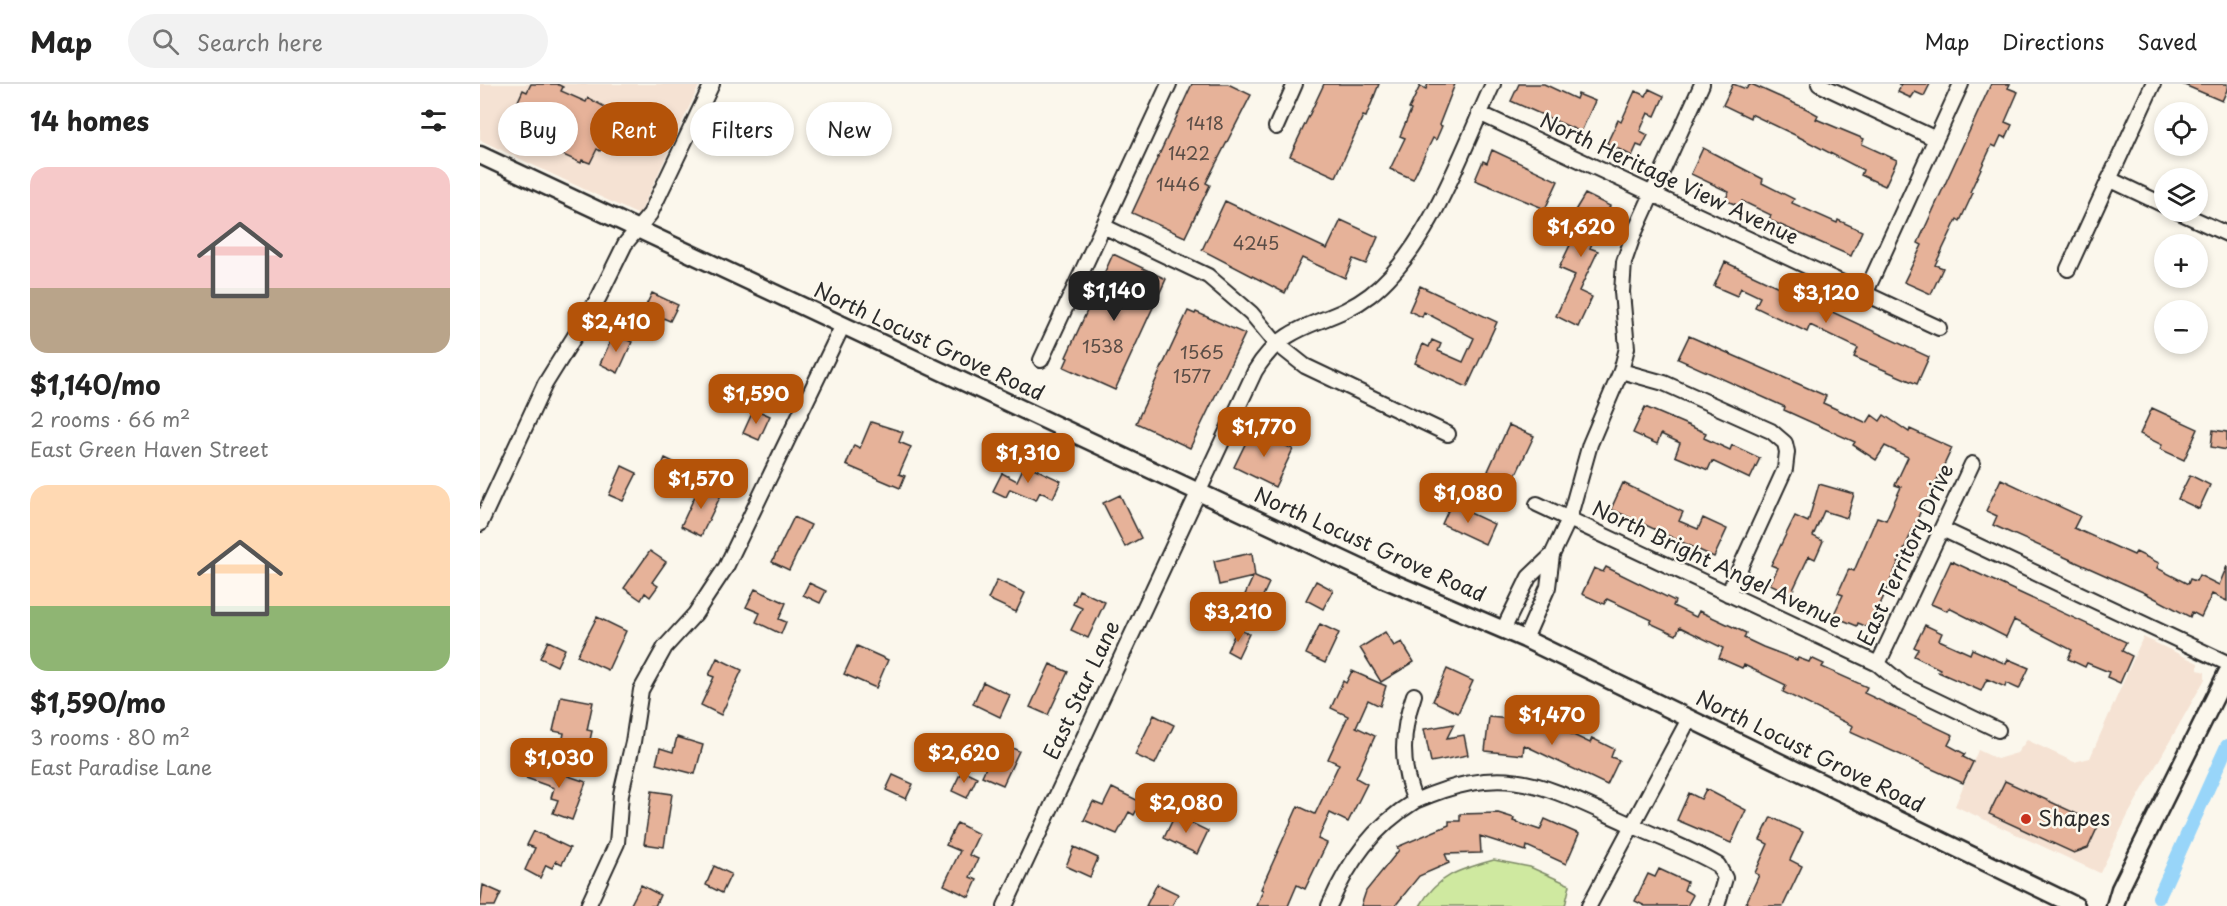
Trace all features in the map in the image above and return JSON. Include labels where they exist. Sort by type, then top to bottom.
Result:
[{"type":"main road","name":"North Locust Grove Road","points":[[480,155],[639,228],[842,327],[1384,579],[1525,639],[2076,906]]},
{"type":"main road","points":[[2115,906],[2120,889],[2227,673]]},
{"type":"street","points":[[480,524],[560,356],[599,297],[625,244],[650,214],[712,84]]},
{"type":"street","points":[[1041,360],[1169,84]]},
{"type":"street","points":[[1276,342],[1302,326],[1343,311],[1370,295],[1408,257],[1424,231],[1493,84]]},
{"type":"street","points":[[1525,639],[1548,587],[1552,555],[1569,519],[1590,444],[1621,371],[1627,348],[1622,292],[1624,262],[1651,194],[1702,84]]},
{"type":"street","points":[[1819,84],[1936,139]]},
{"type":"street","points":[[1866,294],[1961,84]]},
{"type":"street","points":[[2068,269],[2153,84]]},
{"type":"street","points":[[1276,127],[1289,86]]},
{"type":"street","name":"North Heritage View Avenue","points":[[1479,114],[1939,328]]},
{"type":"street","points":[[2109,179],[2154,200]]},
{"type":"street","points":[[2201,222],[2227,234]]},
{"type":"street","points":[[1103,226],[1208,276],[1251,313],[1276,342],[1305,366],[1448,434]]},
{"type":"street","points":[[588,906],[617,843],[621,794],[633,742],[641,690],[665,647],[695,614],[726,567],[842,327]]},
{"type":"street","name":"East Star Lane","points":[[1005,906],[1255,371],[1276,342]]},
{"type":"street","points":[[1621,371],[1683,391],[1771,431],[1785,444],[1788,452],[1785,469],[1728,594]]},
{"type":"street","name":"East Territory Drive","points":[[1878,664],[1972,464]]},
{"type":"street","name":"North Bright Angel Avenue","points":[[1537,504],[1878,664],[1902,684],[1998,730]]},
{"type":"street","points":[[1942,529],[2227,663]]},
{"type":"street","points":[[1503,630],[1528,577],[1552,555]]},
{"type":"street","points":[[1414,695],[1403,735],[1407,783],[1416,801]]},
{"type":"street","points":[[1589,906],[1689,719]]},
{"type":"street","points":[[1329,906],[1343,877],[1366,840],[1385,822],[1416,801],[1472,781],[1516,780],[1559,791],[1707,859],[1724,872],[1725,886],[1717,906]]},
{"type":"shaded area","points":[[480,84],[700,84],[678,131],[678,102],[590,102],[590,156],[666,156],[639,215],[514,156],[578,156],[578,102],[498,102],[498,148],[480,140]]},
{"type":"shaded area","points":[[2143,637],[2198,663],[2198,670],[2205,672],[2205,679],[2128,815],[2100,873],[1955,806],[1978,750],[1997,759],[2017,753],[2027,740],[2074,762],[2090,758]]},
{"type":"green space","points":[[1494,860],[1530,867],[1570,885],[1565,906],[1420,906],[1435,887],[1451,875]]},
{"type":"building","points":[[531,84],[557,84],[563,87],[561,91],[586,102],[588,98],[596,102],[590,102],[590,156],[594,156],[590,163],[582,160],[581,163],[565,156],[578,156],[578,102],[518,102],[523,90],[527,92]]},
{"type":"building","points":[[1192,84],[1228,84],[1251,95],[1206,183],[1210,185],[1185,237],[1132,213]]},
{"type":"building","points":[[1324,84],[1379,84],[1366,117],[1363,116],[1336,177],[1290,156]]},
{"type":"building","points":[[1428,84],[1455,84],[1439,125],[1442,126],[1436,140],[1433,138],[1413,179],[1390,169],[1405,138],[1400,136],[1411,110],[1409,109],[1420,86],[1426,89]]},
{"type":"building","points":[[1519,84],[1544,84],[1576,99],[1578,94],[1595,101],[1581,132],[1511,101]]},
{"type":"building","points":[[1733,84],[1746,89],[1751,84],[1807,109],[1818,115],[1816,119],[1864,139],[1862,144],[1897,160],[1885,186],[1861,175],[1863,170],[1795,135],[1751,114],[1750,118],[1723,105]]},
{"type":"building","points":[[1898,84],[1930,84],[1924,96],[1915,92],[1911,98],[1898,92],[1901,85]]},
{"type":"building","points":[[1991,84],[2010,84],[2008,88],[2018,92],[2005,122],[2012,125],[2006,138],[2001,136],[1996,147],[1992,145],[1970,192],[1973,193],[1960,221],[1957,219],[1935,265],[1943,268],[1931,294],[1904,282],[1922,245],[1918,243]]},
{"type":"building","points":[[2182,84],[2227,84],[2227,90],[2222,101]]},
{"type":"building","points":[[1649,89],[1664,96],[1655,116],[1648,113],[1640,131],[1648,135],[1642,147],[1637,145],[1632,156],[1607,143],[1618,120],[1621,122],[1635,91],[1646,96]]},
{"type":"building","points":[[1703,148],[1763,179],[1762,183],[1794,199],[1792,203],[1837,223],[1838,220],[1862,231],[1851,256],[1769,220],[1771,215],[1742,201],[1739,206],[1725,200],[1729,192],[1691,174]]},
{"type":"building","points":[[1492,150],[1558,181],[1545,209],[1475,180],[1483,161],[1487,163]]},
{"type":"building","points":[[1585,194],[1610,206],[1590,248],[1598,251],[1579,291],[1592,297],[1578,327],[1556,316],[1575,275],[1559,268],[1581,222],[1571,217]]},
{"type":"building","points":[[1225,201],[1327,249],[1341,220],[1378,237],[1366,264],[1353,259],[1345,278],[1302,258],[1285,293],[1202,250]]},
{"type":"building","points":[[1113,254],[1166,279],[1115,390],[1064,367],[1068,358],[1066,357]]},
{"type":"building","points":[[1725,262],[1929,357],[1917,384],[1854,357],[1858,348],[1810,325],[1807,332],[1755,307],[1760,297],[1741,288],[1737,296],[1714,286]]},
{"type":"building","points":[[1420,286],[1497,322],[1467,387],[1415,363],[1423,344],[1429,347],[1432,340],[1441,344],[1438,351],[1463,362],[1474,338],[1424,312],[1422,317],[1409,311]]},
{"type":"building","points":[[652,293],[678,305],[670,321],[654,314],[651,321],[641,316]]},
{"type":"building","points":[[1188,311],[1195,314],[1196,312],[1245,334],[1190,448],[1136,423]]},
{"type":"building","points":[[614,334],[632,342],[618,373],[600,364]]},
{"type":"building","points":[[1689,336],[1826,396],[1823,403],[1867,423],[1872,415],[1880,421],[1884,415],[1909,432],[1910,429],[1952,448],[1926,499],[1870,628],[1858,623],[1857,626],[1833,616],[1843,595],[1838,593],[1849,569],[1854,571],[1877,517],[1886,520],[1901,487],[1895,485],[1908,457],[1885,446],[1876,460],[1853,445],[1855,442],[1784,410],[1785,407],[1678,359]]},
{"type":"building","points":[[1645,407],[1706,433],[1704,438],[1730,450],[1732,445],[1760,458],[1750,479],[1712,461],[1708,470],[1675,456],[1680,443],[1661,434],[1657,444],[1633,433]]},
{"type":"building","points":[[2152,408],[2198,429],[2184,460],[2160,449],[2162,445],[2140,434]]},
{"type":"building","points":[[754,409],[770,416],[759,440],[743,433]]},
{"type":"building","points":[[871,422],[903,432],[899,442],[911,447],[899,474],[905,476],[900,488],[846,465],[854,445],[860,448]]},
{"type":"building","points":[[1509,425],[1534,436],[1512,483],[1488,471]]},
{"type":"building","points":[[1252,430],[1293,449],[1275,487],[1234,467]]},
{"type":"building","points":[[2213,430],[2227,432],[2227,450],[2211,447]]},
{"type":"building","points":[[665,458],[684,467],[677,483],[658,474]]},
{"type":"building","points":[[1025,464],[1061,481],[1053,498],[1040,492],[1036,500],[1010,489],[1006,497],[993,491],[1002,473],[1017,481]]},
{"type":"building","points":[[622,466],[637,473],[623,501],[609,495]]},
{"type":"building","points":[[2190,475],[2210,485],[2199,509],[2178,499]]},
{"type":"building","points":[[2001,479],[2080,516],[2074,528],[2134,555],[2136,552],[2159,563],[2157,568],[2188,584],[2190,579],[2196,581],[2199,575],[2219,585],[2227,566],[2227,601],[2212,594],[2201,617],[2192,612],[2190,617],[2145,593],[1993,525],[1997,516],[1986,511]]},
{"type":"building","points":[[1623,483],[1683,512],[1679,521],[1698,529],[1703,518],[1727,529],[1714,557],[1611,509]]},
{"type":"building","points":[[1819,484],[1854,494],[1847,518],[1824,511],[1813,536],[1823,541],[1815,559],[1809,556],[1791,594],[1770,584],[1778,568],[1771,565],[1795,516],[1808,522]]},
{"type":"building","points":[[700,485],[721,495],[701,536],[681,526]]},
{"type":"building","points":[[1120,495],[1141,538],[1125,547],[1103,503]]},
{"type":"building","points":[[1451,504],[1494,524],[1485,544],[1442,524]]},
{"type":"building","points":[[794,517],[811,525],[789,570],[772,562]]},
{"type":"building","points":[[650,551],[666,562],[652,582],[658,586],[650,597],[645,593],[641,600],[624,588]]},
{"type":"building","points":[[1252,553],[1255,577],[1269,583],[1253,617],[1238,610],[1253,577],[1219,585],[1214,561]]},
{"type":"building","points":[[1951,561],[2126,642],[2122,651],[2132,656],[2120,683],[2107,677],[2109,672],[2087,663],[2085,667],[2068,659],[2072,650],[2014,620],[2006,637],[1949,608],[1947,611],[1931,604]]},
{"type":"building","points":[[1606,567],[1675,601],[1673,606],[1696,617],[1699,611],[1746,633],[1744,638],[1763,647],[1797,660],[1798,658],[1809,662],[1811,658],[1824,664],[1822,667],[1867,687],[1864,693],[1953,735],[1948,745],[1965,754],[1963,757],[1973,762],[1963,783],[1850,732],[1853,726],[1783,692],[1786,685],[1744,665],[1742,668],[1719,658],[1723,648],[1680,627],[1676,635],[1650,623],[1652,620],[1607,599],[1604,604],[1582,594],[1594,568],[1603,572]]},
{"type":"building","points":[[997,580],[1025,593],[1016,612],[988,599]]},
{"type":"building","points":[[1316,581],[1333,590],[1323,609],[1306,600]]},
{"type":"building","points":[[809,583],[826,591],[820,603],[803,595]]},
{"type":"building","points":[[755,589],[786,603],[779,619],[786,622],[781,634],[756,622],[760,613],[746,607]]},
{"type":"building","points":[[1079,590],[1105,602],[1088,638],[1071,630],[1082,608],[1073,604]]},
{"type":"building","points":[[597,617],[626,631],[608,670],[577,656]]},
{"type":"building","points":[[1320,624],[1339,633],[1325,663],[1306,654]]},
{"type":"building","points":[[1925,625],[1942,633],[1939,640],[1970,654],[1972,649],[2006,664],[2008,659],[2029,668],[2019,689],[2006,683],[2005,687],[1987,679],[1981,691],[1938,672],[1940,669],[1914,656],[1918,649],[1914,647]]},
{"type":"building","points":[[1237,629],[1249,634],[1238,657],[1227,651]]},
{"type":"building","points":[[1385,632],[1394,646],[1402,642],[1414,662],[1381,682],[1360,648]]},
{"type":"building","points":[[548,641],[565,649],[557,666],[540,658]]},
{"type":"building","points":[[857,646],[888,660],[876,688],[844,674]]},
{"type":"building","points":[[717,658],[742,670],[721,715],[701,705],[714,677],[709,675]]},
{"type":"building","points":[[1050,664],[1068,672],[1048,715],[1030,707]]},
{"type":"building","points":[[1447,669],[1473,681],[1458,713],[1433,701]]},
{"type":"building","points":[[1352,671],[1386,686],[1380,706],[1368,700],[1356,727],[1375,736],[1356,778],[1367,784],[1348,822],[1330,813],[1318,839],[1327,843],[1305,889],[1297,885],[1288,906],[1257,906],[1263,890],[1261,889],[1298,806],[1315,814],[1339,764],[1328,759],[1348,716],[1331,708],[1343,681],[1346,683]]},
{"type":"building","points":[[983,682],[1010,695],[1000,717],[973,704]]},
{"type":"building","points":[[561,696],[593,702],[587,730],[592,731],[588,749],[562,744],[564,733],[553,731]]},
{"type":"building","points":[[1154,715],[1174,725],[1155,764],[1135,755]]},
{"type":"building","points":[[1489,717],[1541,722],[1542,720],[1590,743],[1592,738],[1614,749],[1611,757],[1619,760],[1607,785],[1524,745],[1523,755],[1485,751]]},
{"type":"building","points":[[1454,724],[1447,738],[1464,735],[1468,755],[1431,762],[1424,729]]},
{"type":"building","points":[[677,737],[703,745],[695,774],[656,764],[660,748],[673,752]]},
{"type":"building","points":[[998,741],[1019,751],[1003,785],[982,776]]},
{"type":"building","points":[[531,763],[586,782],[572,820],[553,813],[558,800],[551,798],[554,788],[526,778]]},
{"type":"building","points":[[962,770],[977,777],[967,798],[952,791]]},
{"type":"building","points":[[893,775],[913,784],[906,799],[886,790]]},
{"type":"building","points":[[2005,781],[2099,824],[2088,848],[2074,853],[1989,814]]},
{"type":"building","points":[[1112,788],[1141,802],[1134,815],[1129,812],[1117,834],[1084,820],[1093,802],[1103,806]]},
{"type":"building","points":[[1706,789],[1746,810],[1731,843],[1677,820],[1689,793],[1701,799]]},
{"type":"building","points":[[652,791],[672,794],[664,847],[644,844]]},
{"type":"building","points":[[1498,813],[1540,830],[1545,819],[1579,834],[1566,864],[1527,846],[1526,851],[1480,836],[1481,853],[1445,854],[1449,863],[1419,876],[1395,906],[1361,906],[1366,891],[1399,850],[1397,847],[1449,825],[1449,821],[1460,821],[1460,814]]},
{"type":"building","points":[[1175,815],[1208,831],[1197,854],[1164,838]]},
{"type":"building","points":[[1771,817],[1803,832],[1790,860],[1802,866],[1783,906],[1753,906],[1746,903],[1759,875],[1755,873],[1768,844],[1760,840]]},
{"type":"building","points":[[957,823],[979,834],[969,855],[978,859],[970,877],[977,880],[969,897],[944,885],[960,851],[946,845]]},
{"type":"building","points":[[534,831],[570,848],[562,864],[556,861],[552,868],[546,865],[540,878],[525,870],[535,848],[527,845]]},
{"type":"building","points":[[1074,847],[1098,858],[1090,877],[1066,866]]},
{"type":"building","points":[[714,866],[731,874],[722,893],[706,885]]},
{"type":"building","points":[[1659,869],[1687,882],[1684,890],[1693,895],[1687,906],[1645,906],[1635,901],[1648,874],[1655,877]]},
{"type":"building","points":[[1157,884],[1178,894],[1172,906],[1146,906]]},
{"type":"building","points":[[483,885],[501,893],[495,906],[480,906]]},
{"type":"building","points":[[641,885],[660,895],[655,906],[630,906]]},
{"type":"waterway","points":[[2159,897],[2227,746]]},
{"type":"place","name":"Shapes","points":[[2026,819]]}]
